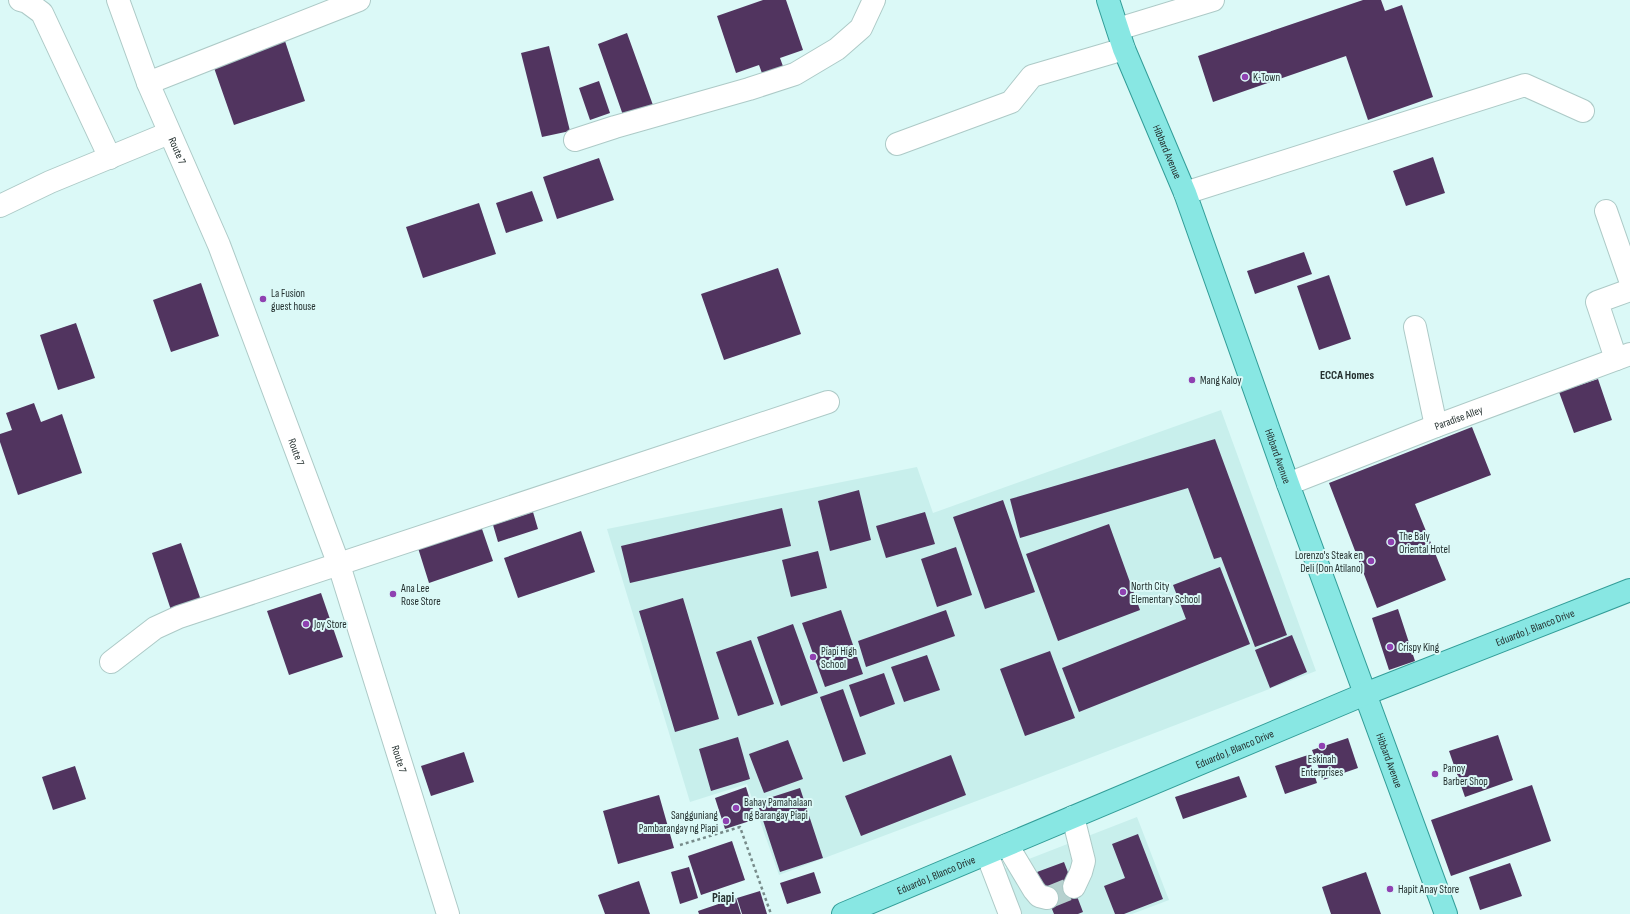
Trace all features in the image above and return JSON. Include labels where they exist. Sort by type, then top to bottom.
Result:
[{"type":"main road","name":"Hibbard Avenue","points":[[1108,0],[1121,39],[1185,193],[1288,484],[1446,914]]},
{"type":"main road","name":"Eduardo J. Blanco Drive","points":[[843,914],[1365,694],[1630,590]]},
{"type":"street","points":[[20,0],[27,2],[42,13],[110,158]]},
{"type":"street","name":"Route 7","points":[[118,0],[148,83],[219,245],[339,565],[448,914]]},
{"type":"street","points":[[148,83],[359,0]]},
{"type":"street","points":[[575,140],[615,127],[749,90],[794,74],[837,49],[862,28],[874,0]]},
{"type":"street","points":[[897,144],[1011,102],[1032,76],[1213,0]]},
{"type":"street","points":[[1185,193],[1525,85],[1582,112]]},
{"type":"street","points":[[0,206],[50,182],[169,133]]},
{"type":"street","points":[[1606,211],[1630,280]]},
{"type":"street","points":[[1623,357],[1597,302],[1630,290]]},
{"type":"street","points":[[1415,327],[1436,426]]},
{"type":"street","name":"Paradise Alley","points":[[1288,484],[1436,426],[1623,357]]},
{"type":"street","points":[[112,662],[155,628],[179,617],[828,402]]},
{"type":"street","points":[[1073,817],[1084,861],[1074,887]]},
{"type":"street","points":[[1007,845],[1034,890],[1039,896],[1047,898]]},
{"type":"street","points":[[987,854],[1010,914]]},
{"type":"path","points":[[680,845],[740,827],[771,914]]},
{"type":"shaded area","points":[[1221,410],[1316,671],[1022,784],[779,875],[747,784],[690,802],[607,529],[917,467],[933,513]]},
{"type":"shaded area","points":[[1137,817],[1169,900],[1132,914],[1021,914],[1003,869]]},
{"type":"building","points":[[763,0],[786,0],[803,50],[780,58],[784,69],[763,76],[759,65],[736,73],[717,16]]},
{"type":"building","name":"K-Town","points":[[1363,0],[1381,0],[1385,11],[1402,5],[1433,97],[1368,120],[1346,56],[1213,102],[1198,56]]},
{"type":"building","points":[[627,33],[654,108],[624,118],[598,44]]},
{"type":"building","points":[[285,41],[305,101],[234,125],[213,65]]},
{"type":"building","points":[[549,46],[570,131],[542,137],[521,53]]},
{"type":"building","points":[[599,81],[610,113],[590,120],[579,88]]},
{"type":"building","points":[[1433,157],[1445,193],[1406,206],[1393,171]]},
{"type":"building","points":[[599,158],[614,200],[557,219],[543,177]]},
{"type":"building","points":[[532,191],[543,221],[506,233],[496,203]]},
{"type":"building","points":[[479,203],[496,254],[423,278],[406,227]]},
{"type":"building","points":[[1304,252],[1312,274],[1255,294],[1247,271]]},
{"type":"building","points":[[778,268],[801,334],[724,360],[701,294]]},
{"type":"building","points":[[1329,275],[1351,339],[1319,350],[1297,286]]},
{"type":"building","points":[[201,283],[219,336],[171,352],[153,300]]},
{"type":"building","points":[[76,323],[95,378],[58,390],[40,335]]},
{"type":"building","points":[[1598,379],[1612,420],[1574,433],[1559,392]]},
{"type":"building","points":[[34,403],[41,422],[62,414],[82,473],[18,495],[0,442],[0,434],[12,430],[6,413]]},
{"type":"building","name":"The Baly Oriental Hotel","points":[[1472,427],[1491,475],[1415,504],[1446,580],[1377,608],[1329,483]]},
{"type":"building","points":[[1215,439],[1287,635],[1255,647],[1221,557],[1214,559],[1188,488],[1020,538],[1010,499]]},
{"type":"building","points":[[859,490],[871,540],[830,551],[818,501]]},
{"type":"building","points":[[1003,500],[1035,592],[985,609],[953,517]]},
{"type":"building","points":[[782,508],[791,546],[630,583],[621,546]]},
{"type":"building","points":[[533,512],[538,529],[498,542],[493,525]]},
{"type":"building","points":[[925,512],[935,544],[886,558],[876,526]]},
{"type":"building","points":[[1109,524],[1140,610],[1058,641],[1026,554]]},
{"type":"building","points":[[481,526],[493,561],[429,583],[418,548]]},
{"type":"building","points":[[581,531],[595,572],[518,598],[504,558]]},
{"type":"building","points":[[181,543],[203,606],[173,616],[152,553]]},
{"type":"building","points":[[956,547],[972,595],[937,607],[921,559]]},
{"type":"building","points":[[818,551],[827,588],[791,597],[782,560]]},
{"type":"building","points":[[1220,567],[1250,644],[1079,712],[1062,668],[1186,619],[1173,585]]},
{"type":"building","points":[[321,593],[343,657],[289,675],[267,611]]},
{"type":"building","points":[[683,598],[719,719],[675,732],[639,611]]},
{"type":"building","points":[[1398,609],[1415,661],[1389,670],[1372,618]]},
{"type":"building","points":[[841,610],[863,674],[825,687],[802,623]]},
{"type":"building","points":[[946,610],[955,636],[866,667],[858,641]]},
{"type":"building","points":[[793,624],[818,693],[781,706],[757,637]]},
{"type":"building","points":[[1292,635],[1307,672],[1270,688],[1255,650]]},
{"type":"building","points":[[751,640],[774,704],[738,716],[716,652]]},
{"type":"building","points":[[1050,651],[1075,718],[1025,736],[1000,669]]},
{"type":"building","points":[[927,655],[940,690],[904,702],[891,667]]},
{"type":"building","points":[[884,673],[895,704],[860,717],[849,685]]},
{"type":"building","points":[[843,689],[866,754],[843,762],[820,697]]},
{"type":"building","points":[[1498,735],[1513,780],[1465,797],[1449,751]]},
{"type":"building","points":[[738,737],[750,779],[711,791],[699,749]]},
{"type":"building","points":[[1348,738],[1358,768],[1323,780],[1312,750]]},
{"type":"building","points":[[788,740],[803,779],[764,793],[749,754]]},
{"type":"building","points":[[464,752],[474,782],[431,796],[421,766]]},
{"type":"building","points":[[951,755],[966,795],[861,836],[845,796]]},
{"type":"building","points":[[1308,755],[1317,783],[1285,794],[1275,766]]},
{"type":"building","points":[[75,766],[86,799],[53,810],[42,777]]},
{"type":"building","points":[[1239,776],[1247,797],[1183,819],[1175,797]]},
{"type":"building","points":[[1532,785],[1551,841],[1451,876],[1431,820]]},
{"type":"building","name":"Bahay Pamahalaan ng Barangay Piapi","points":[[746,787],[756,819],[725,829],[715,798]]},
{"type":"building","points":[[800,788],[823,858],[780,872],[757,802]]},
{"type":"building","points":[[659,795],[674,848],[618,864],[603,811]]},
{"type":"building","points":[[1138,834],[1163,899],[1124,914],[1115,914],[1104,886],[1125,878],[1112,844]]},
{"type":"building","points":[[732,841],[745,880],[701,895],[688,856]]},
{"type":"building","points":[[1064,862],[1083,912],[1078,914],[1054,914],[1037,872]]},
{"type":"building","points":[[1510,863],[1522,896],[1480,910],[1469,877]]},
{"type":"building","points":[[689,867],[698,898],[680,904],[671,872]]},
{"type":"building","points":[[814,872],[821,893],[787,904],[780,883]]},
{"type":"building","points":[[1366,872],[1381,914],[1331,914],[1322,887]]},
{"type":"building","points":[[639,881],[650,914],[605,914],[598,895]]},
{"type":"building","points":[[760,891],[767,914],[742,914],[737,898]]},
{"type":"building","points":[[736,898],[741,914],[699,914],[698,911]]},
{"type":"tunnel","points":[[1047,898],[1074,887]]},
{"type":"place","name":"K-Town","points":[[1245,77]]},
{"type":"place","name":"La Fusion guest house","points":[[263,299]]},
{"type":"place","name":"Mang Kaloy","points":[[1192,380]]},
{"type":"place","name":"The Baly Oriental Hotel","points":[[1391,542]]},
{"type":"place","name":"Lorenzo's Steak en Deli (Don Atilano)","points":[[1371,561]]},
{"type":"place","name":"North City Elementary School","points":[[1123,592]]},
{"type":"place","name":"Ana Lee Rose Store","points":[[393,594]]},
{"type":"place","name":"Joy Store","points":[[306,624]]},
{"type":"place","name":"Crispy King","points":[[1390,647]]},
{"type":"place","name":"Piapi High School","points":[[813,657]]},
{"type":"place","name":"Eskinah Enterprises","points":[[1322,746]]},
{"type":"place","name":"Panoy Barber Shop","points":[[1435,774]]},
{"type":"place","name":"Bahay Pamahalaan ng Barangay Piapi","points":[[736,808]]},
{"type":"place","name":"Sangguniang Pambarangay ng Piapi","points":[[726,821]]},
{"type":"place","name":"Hapit Anay Store","points":[[1390,889]]},
{"type":"district","name":"ECCA Homes","points":[[1347,375]]},
{"type":"district","name":"Piapi","points":[[723,897]]}]
